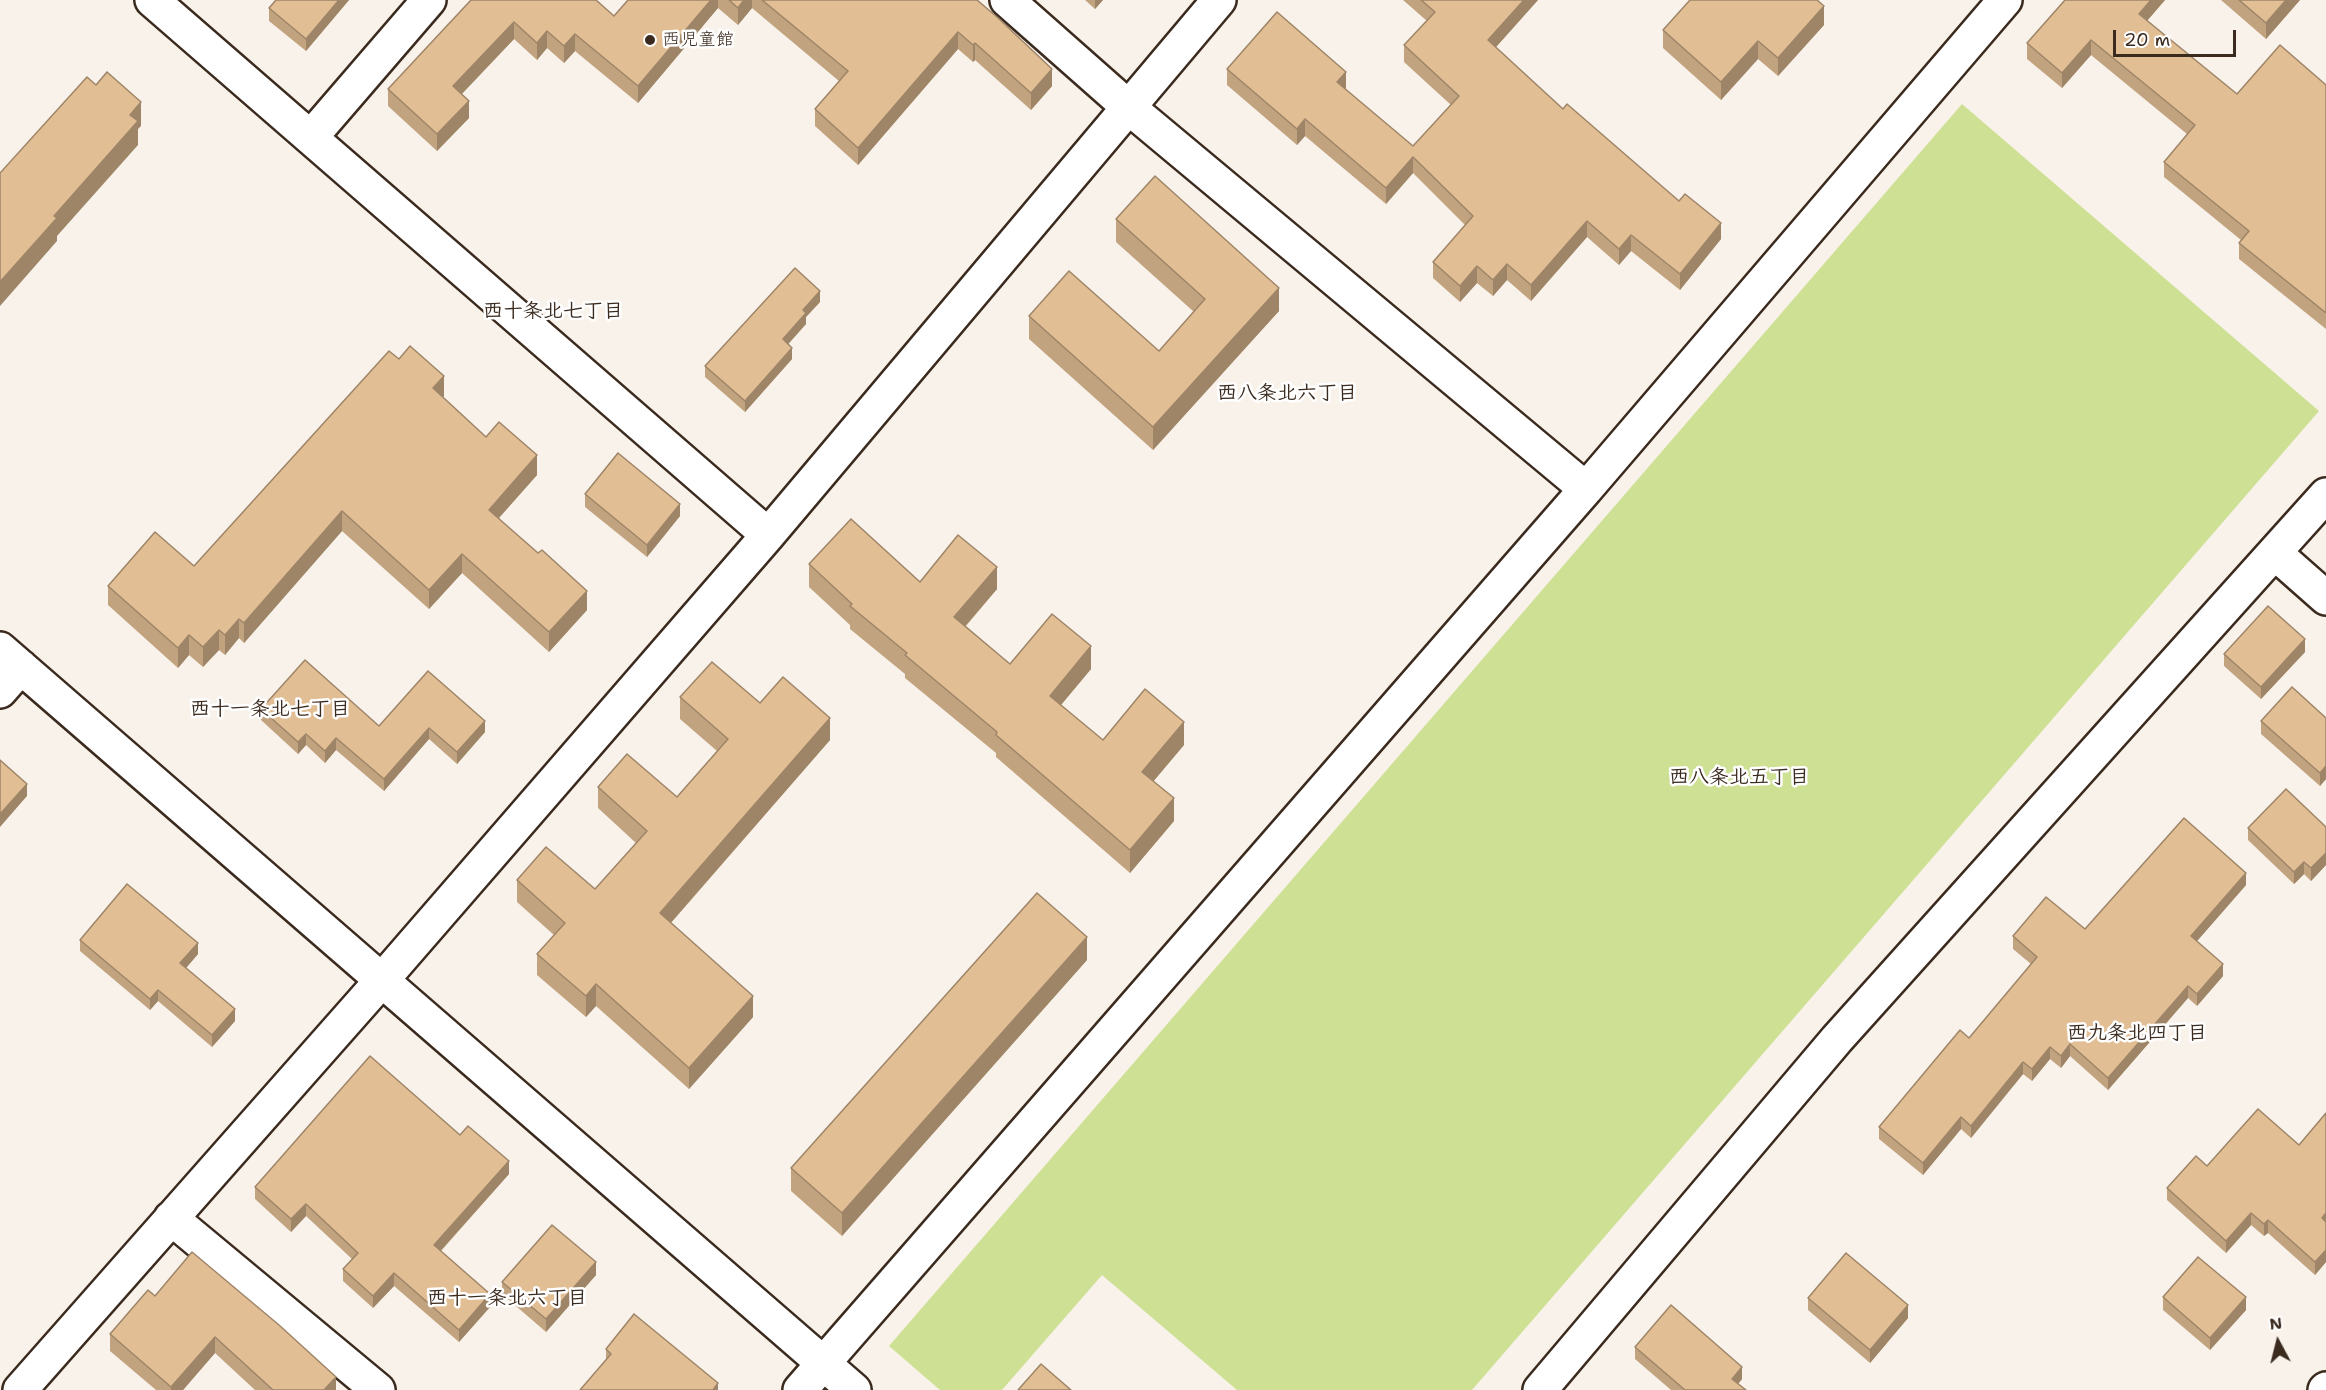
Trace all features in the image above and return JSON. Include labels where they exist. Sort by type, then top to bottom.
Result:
[{"type":"street","points":[[152,0],[768,535]]},
{"type":"street","points":[[311,137],[429,0]]},
{"type":"street","points":[[1007,0],[1127,106],[1586,489]]},
{"type":"street","points":[[20,1390],[382,980],[768,535],[1127,106],[1219,0]]},
{"type":"street","points":[[800,1390],[1586,489],[2005,0]]},
{"type":"street","points":[[1540,1390],[1837,1039],[2326,495]]},
{"type":"street","points":[[2275,553],[2326,598]]},
{"type":"street","points":[[0,691],[11,658],[854,1390]]},
{"type":"street","points":[[171,1218],[378,1390]]},
{"type":"green space","points":[[1962,104],[2319,411],[1472,1390],[1237,1390],[1102,1275],[1002,1390],[940,1390],[889,1346]]},
{"type":"building","points":[[276,0],[339,0],[306,39],[269,8]]},
{"type":"building","points":[[471,0],[596,0],[614,16],[628,0],[711,0],[638,86],[575,34],[564,46],[547,31],[537,43],[514,22],[453,86],[469,101],[437,134],[388,89]]},
{"type":"building","points":[[729,0],[744,0],[738,8]]},
{"type":"building","points":[[762,0],[977,0],[1052,69],[1031,93],[975,43],[973,45],[958,32],[858,148],[815,109],[848,71]]},
{"type":"building","points":[[1421,0],[1524,0],[1488,40],[1563,109],[1567,104],[1679,201],[1685,194],[1721,223],[1680,274],[1631,235],[1619,249],[1587,221],[1531,285],[1507,264],[1493,280],[1477,266],[1460,286],[1433,262],[1473,216],[1413,157],[1386,188],[1305,119],[1297,129],[1227,69],[1277,12],[1346,72],[1337,82],[1413,146],[1459,96],[1404,45],[1435,12]]},
{"type":"building","points":[[1690,0],[1817,0],[1824,6],[1778,58],[1758,41],[1721,82],[1663,30]]},
{"type":"building","points":[[2065,0],[2151,0],[2139,14],[2237,94],[2280,45],[2326,85],[2326,313],[2239,243],[2249,231],[2164,162],[2195,125],[2091,40],[2062,73],[2027,43]]},
{"type":"building","points":[[2239,0],[2286,0],[2266,23]]},
{"type":"building","points":[[107,72],[141,102],[130,115],[138,121],[54,216],[57,218],[0,282],[0,173],[87,77],[96,85]]},
{"type":"building","points":[[1155,176],[1279,288],[1153,427],[1029,316],[1069,271],[1159,351],[1205,299],[1116,219]]},
{"type":"building","points":[[795,268],[820,291],[803,310],[806,313],[783,339],[792,348],[745,401],[705,366]]},
{"type":"building","points":[[410,346],[444,376],[433,388],[486,437],[499,422],[537,455],[489,510],[538,553],[542,550],[587,591],[549,632],[462,554],[429,590],[342,511],[244,623],[239,619],[225,635],[219,630],[203,647],[189,635],[178,648],[108,586],[155,532],[194,566],[389,351],[399,359]]},
{"type":"building","points":[[618,453],[680,504],[647,545],[585,494]]},
{"type":"building","points":[[851,519],[920,582],[958,535],[997,567],[954,617],[1010,664],[1052,614],[1091,646],[1050,696],[1103,740],[1145,689],[1184,722],[1142,772],[1174,798],[1130,850],[996,735],[997,732],[905,655],[907,653],[850,606],[852,604],[809,564]]},
{"type":"building","points":[[2268,606],[2305,639],[2261,687],[2224,654]]},
{"type":"building","points":[[305,660],[379,726],[428,671],[485,721],[457,752],[429,728],[384,779],[336,738],[325,751],[306,734],[298,742],[261,709]]},
{"type":"building","points":[[712,662],[760,703],[783,677],[830,718],[660,913],[753,996],[689,1068],[596,984],[586,996],[537,954],[565,923],[517,880],[546,847],[595,889],[647,831],[598,787],[627,754],[677,797],[728,739],[680,697]]},
{"type":"building","points":[[2292,687],[2326,718],[2326,766],[2320,773],[2261,721]]},
{"type":"building","points":[[0,760],[27,784],[0,814]]},
{"type":"building","points":[[2286,789],[2326,827],[2326,853],[2311,868],[2304,862],[2294,872],[2248,828]]},
{"type":"building","points":[[2184,818],[2246,873],[2191,936],[2223,964],[2197,994],[2188,986],[2108,1078],[2070,1044],[2061,1056],[2050,1047],[2032,1069],[2023,1062],[1971,1126],[1961,1117],[1923,1163],[1879,1127],[1960,1030],[1969,1038],[2037,957],[2013,936],[2046,897],[2085,929]]},
{"type":"building","points":[[127,884],[198,943],[180,963],[235,1009],[212,1035],[158,990],[150,999],[80,940]]},
{"type":"building","points":[[1037,893],[1087,937],[842,1213],[791,1168]]},
{"type":"building","points":[[370,1056],[460,1135],[468,1126],[509,1161],[434,1245],[490,1294],[459,1330],[394,1273],[373,1296],[343,1269],[358,1253],[306,1204],[291,1219],[255,1187]]},
{"type":"building","points":[[2258,1109],[2299,1145],[2326,1113],[2326,1213],[2322,1218],[2326,1222],[2326,1250],[2315,1262],[2268,1220],[2264,1224],[2251,1213],[2226,1241],[2167,1188],[2196,1156],[2207,1166]]},
{"type":"building","points":[[552,1225],[596,1262],[546,1319],[502,1282]]},
{"type":"building","points":[[192,1252],[279,1325],[336,1377],[324,1390],[273,1390],[215,1337],[171,1387],[110,1334],[148,1290],[155,1296]]},
{"type":"building","points":[[1846,1253],[1908,1305],[1870,1350],[1808,1298]]},
{"type":"building","points":[[2198,1257],[2246,1297],[2210,1338],[2163,1297]]},
{"type":"building","points":[[1671,1305],[1742,1367],[1732,1379],[1746,1390],[1685,1390],[1635,1347]]},
{"type":"building","points":[[634,1314],[718,1383],[713,1390],[580,1390],[611,1354],[606,1349]]},
{"type":"building","points":[[1041,1364],[1071,1390],[1018,1390]]},
{"type":"place","name":"西児童館","points":[[650,40]]},
{"type":"district","name":"西十条北七丁目","points":[[553,312]]},
{"type":"district","name":"西八条北六丁目","points":[[1287,394]]},
{"type":"district","name":"西十一条北七丁目","points":[[270,710]]},
{"type":"district","name":"西八条北五丁目","points":[[1739,778]]},
{"type":"district","name":"西九条北四丁目","points":[[2137,1034]]},
{"type":"district","name":"西十一条北六丁目","points":[[507,1299]]}]
